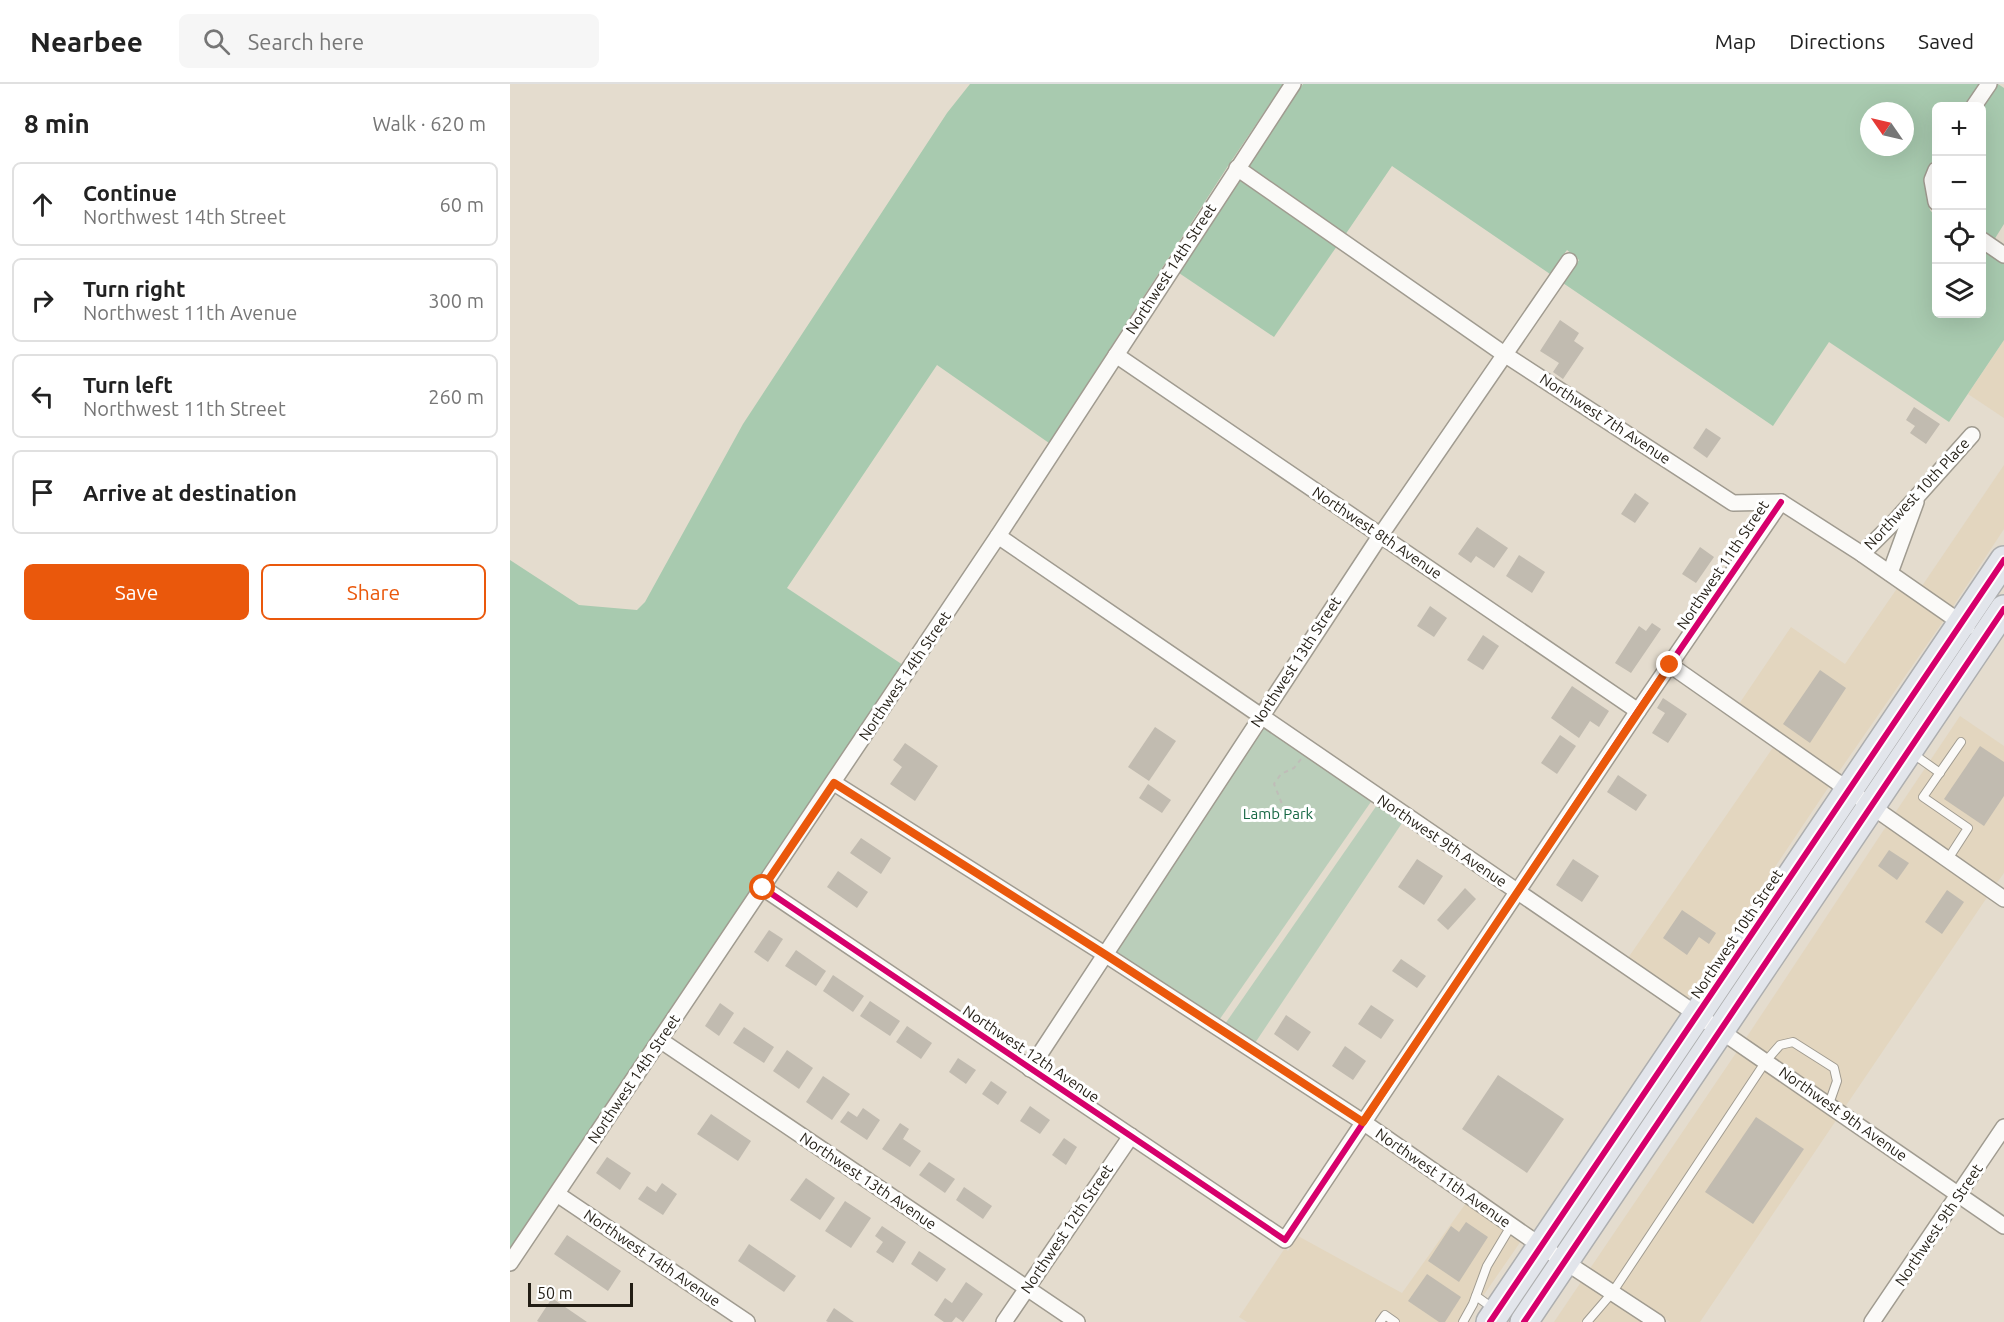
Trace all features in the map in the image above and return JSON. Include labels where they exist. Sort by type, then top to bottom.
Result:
[{"type":"highway","name":"Northwest 10th Street","points":[[1488,1310],[1541,1246],[2004,560]]},
{"type":"highway","points":[[1524,1322],[2004,609]]},
{"type":"street","name":"Northwest 14th Street","points":[[510,1263],[998,537],[1293,84]]},
{"type":"street","points":[[1977,102],[1989,84]]},
{"type":"street","name":"Northwest 7th Avenue","points":[[1237,168],[1504,354],[1734,503],[1781,502]]},
{"type":"street","points":[[1986,243],[2004,255]]},
{"type":"street","name":"Northwest 13th Street","points":[[1030,1069],[1380,536],[1569,261]]},
{"type":"street","name":"Northwest 8th Avenue","points":[[1116,355],[1638,711]]},
{"type":"street","name":"Northwest 10th Place","points":[[1862,554],[1972,435]]},
{"type":"street","points":[[1890,573],[1918,496]]},
{"type":"street","points":[[1781,502],[1862,554],[1984,639]]},
{"type":"street","name":"Northwest 11th Street","points":[[1285,1240],[1516,892],[1781,502]]},
{"type":"street","name":"Northwest 9th Avenue","points":[[998,537],[1720,1029],[2004,1226]]},
{"type":"street","points":[[1670,665],[2004,899]]},
{"type":"street","name":"Northwest 11th Avenue","points":[[834,783],[1106,955],[1363,1122],[1511,1226],[1657,1322]]},
{"type":"street","name":"Northwest 12th Avenue","points":[[763,888],[1285,1240]]},
{"type":"street","name":"Northwest 13th Avenue","points":[[660,1040],[1077,1322]]},
{"type":"street","name":"Northwest 9th Street","points":[[1872,1322],[2004,1127]]},
{"type":"street","name":"Northwest 12th Street","points":[[1005,1322],[1131,1136]]},
{"type":"street","name":"Northwest 14th Avenue","points":[[557,1194],[747,1322]]},
{"type":"lane","points":[[1948,859],[1968,828],[1923,797],[1961,742]]},
{"type":"lane","points":[[1910,751],[1940,773]]},
{"type":"lane","points":[[1587,1322],[1612,1293],[1766,1061],[1780,1045],[1793,1042],[1834,1068],[1837,1081],[1829,1104]]},
{"type":"lane","points":[[1463,1322],[1488,1310],[1487,1266],[1511,1226]]},
{"type":"lane","points":[[1380,1322],[1385,1315],[1395,1322]]},
{"type":"path","points":[[1304,820],[1282,804],[1274,784],[1281,774],[1294,768],[1308,750]]},
{"type":"shaded area","points":[[2004,340],[2004,418],[1968,394]]},
{"type":"shaded area","points":[[2004,465],[2004,529],[1952,608],[1922,586]]},
{"type":"shaded area","points":[[1898,587],[1944,620],[1838,773],[1739,704],[1791,627],[1845,664]]},
{"type":"shaded area","points":[[1960,716],[2004,746],[2004,873],[1996,884],[1895,813]]},
{"type":"shaded area","points":[[1774,746],[1830,785],[1687,998],[1628,958]]},
{"type":"shaded area","points":[[1887,825],[1988,896],[1845,1107],[1746,1038]]},
{"type":"shaded area","points":[[1738,1050],[1837,1119],[1700,1322],[1670,1322],[1589,1270]]},
{"type":"shaded area","points":[[1466,1203],[1521,1241],[1465,1322],[1247,1322],[1239,1317],[1285,1248],[1288,1251],[1298,1236],[1402,1293]]},
{"type":"shaded area","points":[[1581,1282],[1644,1322],[1554,1322]]},
{"type":"green space","points":[[970,84],[1283,84],[1049,443],[937,365],[787,588],[903,665],[510,1248],[510,560],[579,605],[637,610],[645,602],[743,424],[947,113]]},
{"type":"green space","points":[[1303,84],[1979,84],[1968,102],[1932,102],[1932,162],[1924,181],[1932,212],[1932,318],[1986,318],[1986,251],[2004,264],[2004,340],[1949,422],[1829,342],[1773,426],[1563,283],[1579,260],[1567,250],[1550,274],[1392,166],[1345,235],[1247,167]]},
{"type":"green space","points":[[1998,84],[2004,88],[2004,224],[1994,240],[1986,234],[1986,104]]},
{"type":"green space","points":[[1239,179],[1337,246],[1274,337],[1179,273]]},
{"type":"green space","name":"Lamb Park","points":[[1260,717],[1375,796],[1215,1026],[1106,955]]},
{"type":"green space","points":[[1377,805],[1402,823],[1255,1043],[1225,1024]]},
{"type":"building","points":[[1560,320],[1579,333],[1574,341],[1584,348],[1563,379],[1553,372],[1559,363],[1540,351]]},
{"type":"building","points":[[1914,407],[1940,424],[1926,444],[1910,433],[1915,426],[1906,420]]},
{"type":"building","points":[[1706,428],[1721,438],[1707,458],[1693,448]]},
{"type":"building","points":[[1635,493],[1649,503],[1635,523],[1621,514]]},
{"type":"building","points":[[1477,527],[1508,548],[1494,568],[1476,556],[1471,563],[1458,554]]},
{"type":"building","points":[[1700,547],[1714,557],[1696,583],[1682,574]]},
{"type":"building","points":[[1519,555],[1545,572],[1532,593],[1506,576]]},
{"type":"building","points":[[1430,606],[1447,618],[1434,637],[1417,626]]},
{"type":"building","points":[[1652,623],[1661,629],[1631,673],[1615,663],[1639,626],[1646,631]]},
{"type":"building","points":[[1483,635],[1499,646],[1483,670],[1467,660]]},
{"type":"building","points":[[1820,670],[1846,688],[1810,743],[1783,724]]},
{"type":"building","points":[[1572,686],[1609,711],[1599,727],[1590,721],[1579,738],[1551,718]]},
{"type":"building","points":[[1663,698],[1687,714],[1668,743],[1652,733],[1665,713],[1657,708]]},
{"type":"building","points":[[1155,727],[1176,741],[1149,781],[1128,767]]},
{"type":"building","points":[[1560,735],[1576,746],[1557,774],[1541,763]]},
{"type":"building","points":[[905,743],[938,766],[915,801],[890,784],[902,767],[893,760]]},
{"type":"building","points":[[1980,746],[2004,762],[2004,796],[1984,826],[1944,799]]},
{"type":"building","points":[[1618,775],[1647,795],[1636,811],[1607,792]]},
{"type":"building","points":[[1148,784],[1171,800],[1162,813],[1139,798]]},
{"type":"building","points":[[861,838],[891,858],[881,874],[850,853]]},
{"type":"building","points":[[1889,850],[1909,863],[1897,880],[1878,866]]},
{"type":"building","points":[[1417,859],[1443,876],[1424,905],[1398,887]]},
{"type":"building","points":[[1573,859],[1599,876],[1582,902],[1556,885]]},
{"type":"building","points":[[838,871],[868,892],[857,908],[827,887]]},
{"type":"building","points":[[1465,888],[1476,899],[1448,930],[1437,920]]},
{"type":"building","points":[[1947,890],[1964,902],[1942,934],[1925,922]]},
{"type":"building","points":[[1682,910],[1716,933],[1709,944],[1699,937],[1687,955],[1663,938]]},
{"type":"building","points":[[769,930],[783,939],[768,962],[754,952]]},
{"type":"building","points":[[796,950],[826,971],[816,986],[785,966]]},
{"type":"building","points":[[1401,959],[1426,976],[1417,988],[1392,971]]},
{"type":"building","points":[[833,975],[864,996],[853,1012],[823,991]]},
{"type":"building","points":[[870,1001],[900,1021],[890,1036],[860,1016]]},
{"type":"building","points":[[720,1003],[734,1013],[719,1036],[705,1026]]},
{"type":"building","points":[[1371,1005],[1394,1020],[1381,1039],[1358,1024]]},
{"type":"building","points":[[1286,1015],[1311,1032],[1298,1051],[1274,1034]]},
{"type":"building","points":[[907,1026],[932,1043],[921,1059],[896,1042]]},
{"type":"building","points":[[744,1027],[774,1047],[764,1063],[733,1043]]},
{"type":"building","points":[[1345,1046],[1366,1061],[1353,1080],[1332,1066]]},
{"type":"building","points":[[787,1050],[813,1068],[799,1089],[773,1071]]},
{"type":"building","points":[[958,1058],[976,1070],[966,1084],[949,1072]]},
{"type":"building","points":[[1498,1075],[1564,1119],[1527,1173],[1462,1129]]},
{"type":"building","points":[[823,1076],[850,1094],[832,1120],[806,1102]]},
{"type":"building","points":[[991,1081],[1007,1092],[998,1105],[982,1094]]},
{"type":"building","points":[[1030,1106],[1050,1120],[1040,1134],[1020,1121]]},
{"type":"building","points":[[863,1108],[880,1120],[867,1140],[840,1122],[848,1111],[857,1117]]},
{"type":"building","points":[[711,1114],[751,1141],[738,1161],[697,1134]]},
{"type":"building","points":[[1756,1117],[1804,1149],[1753,1224],[1705,1192]]},
{"type":"building","points":[[900,1123],[909,1129],[903,1139],[921,1151],[910,1167],[882,1149]]},
{"type":"building","points":[[1064,1138],[1077,1147],[1066,1165],[1052,1155]]},
{"type":"building","points":[[607,1157],[631,1173],[620,1190],[596,1173]]},
{"type":"building","points":[[929,1162],[955,1179],[945,1193],[919,1175]]},
{"type":"building","points":[[806,1178],[835,1198],[820,1220],[790,1200]]},
{"type":"building","points":[[662,1183],[677,1194],[663,1215],[638,1199],[647,1186],[656,1192]]},
{"type":"building","points":[[964,1187],[992,1206],[983,1219],[956,1200]]},
{"type":"building","points":[[845,1201],[871,1218],[851,1248],[825,1231]]},
{"type":"building","points":[[1466,1222],[1488,1237],[1459,1282],[1428,1261],[1451,1226],[1459,1232]]},
{"type":"building","points":[[882,1226],[906,1242],[893,1263],[876,1252],[883,1242],[875,1236]]},
{"type":"building","points":[[567,1235],[621,1271],[608,1291],[554,1254]]},
{"type":"building","points":[[749,1244],[796,1276],[784,1292],[738,1261]]},
{"type":"building","points":[[919,1251],[946,1269],[937,1282],[911,1264]]},
{"type":"building","points":[[1427,1274],[1461,1297],[1445,1322],[1439,1322],[1408,1301]]},
{"type":"building","points":[[966,1282],[983,1294],[963,1322],[956,1317],[952,1322],[944,1322],[934,1315],[945,1298],[952,1303]]},
{"type":"building","points":[[552,1298],[587,1322],[537,1321]]},
{"type":"building","points":[[834,1308],[854,1322],[826,1321]]},
{"type":"cycle path","points":[[763,888],[1285,1240],[1638,711],[1781,502]]},
{"type":"cycle path","points":[[1490,1322],[2004,560]]},
{"type":"cycle path","points":[[1524,1322],[2004,609]]},
{"type":"route","points":[[763,888],[834,783],[1106,955],[1363,1122],[1670,665]]}]
